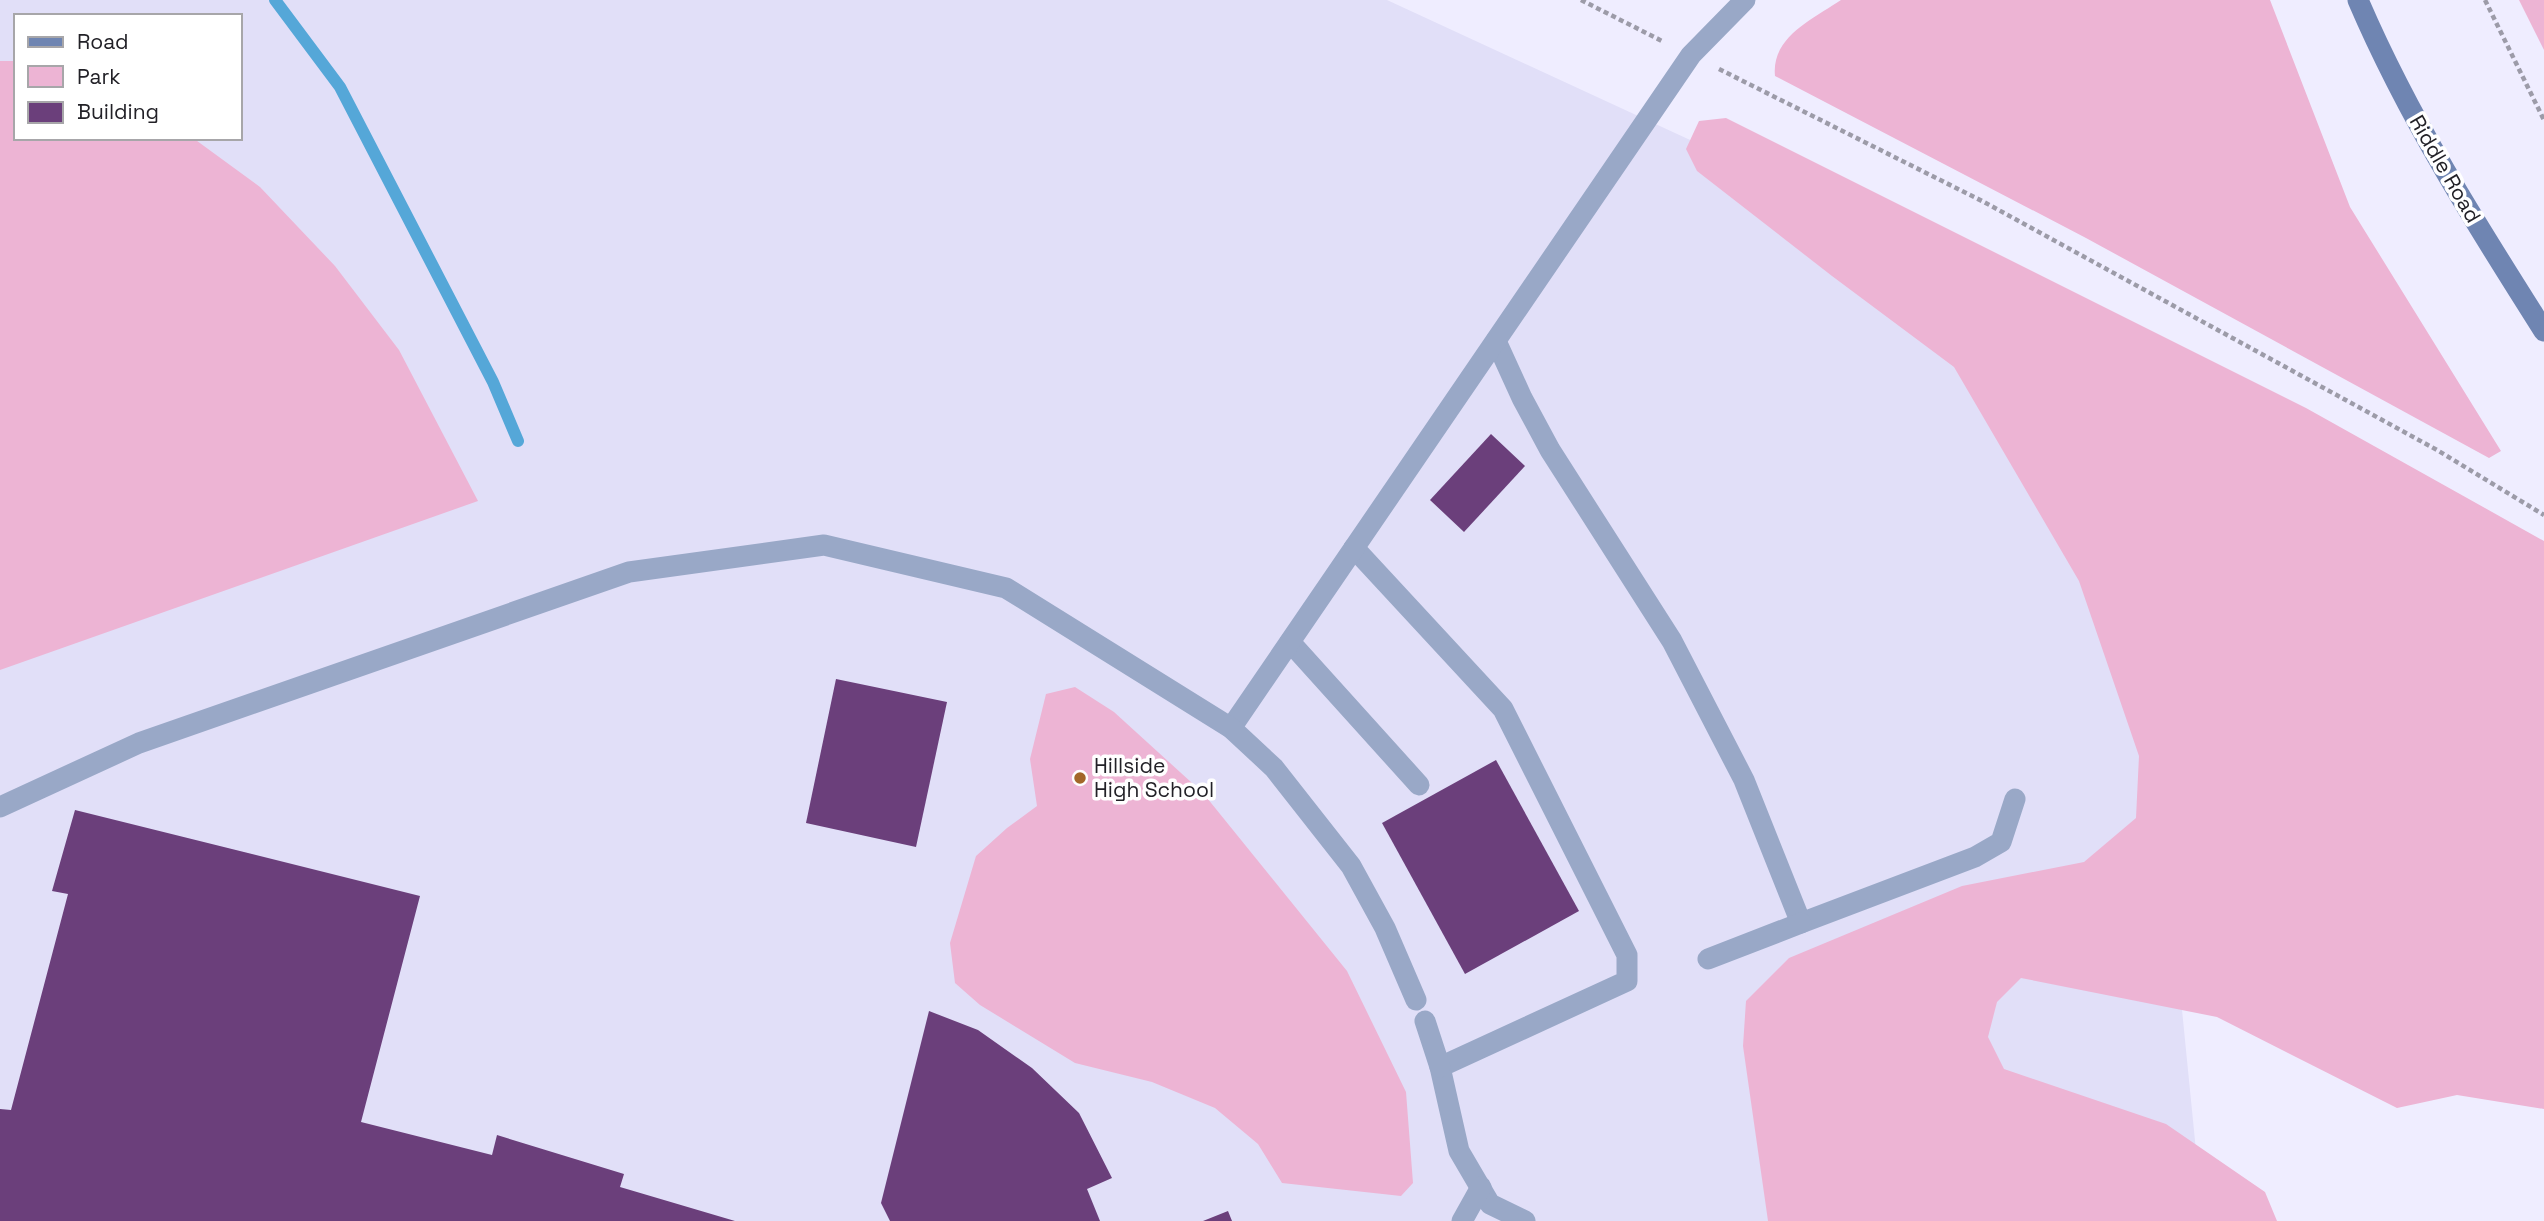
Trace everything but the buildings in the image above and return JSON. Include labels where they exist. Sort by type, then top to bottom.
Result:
[{"type":"main road","name":"Riddle Road","points":[[2358,0],[2381,52],[2447,177],[2544,331]]},
{"type":"lane","points":[[1231,728],[1691,55],[1745,0]]},
{"type":"lane","points":[[1496,341],[1550,450],[1672,641],[1744,780],[1801,923]]},
{"type":"lane","points":[[0,807],[139,743],[629,572],[824,545],[1006,588],[1231,728],[1274,768],[1351,866],[1385,928],[1416,1000]]},
{"type":"lane","points":[[1354,548],[1503,709],[1627,955],[1627,981],[1440,1067]]},
{"type":"lane","points":[[1290,642],[1419,785]]},
{"type":"lane","points":[[1708,959],[1975,857],[2001,842],[2015,799]]},
{"type":"lane","points":[[1425,1021],[1440,1067],[1459,1151],[1490,1204],[1525,1221]]},
{"type":"lane","points":[[1462,1221],[1481,1187]]},
{"type":"path","points":[[1581,0],[1984,202],[2437,450],[2544,515]]},
{"type":"path","points":[[2485,0],[2544,120]]},
{"type":"shaded area","name":"Hillside High School","points":[[0,0],[1387,0],[2115,336],[2203,1221],[0,1221]]},
{"type":"green space","points":[[1841,0],[2270,0],[2350,207],[2501,451],[2489,458],[2086,238],[1775,76],[1780,50],[1787,40],[1807,22]]},
{"type":"green space","points":[[2519,0],[2544,0],[2544,50]]},
{"type":"green space","points":[[0,61],[14,61],[14,140],[196,140],[260,187],[335,266],[399,350],[478,501],[0,670]]},
{"type":"green space","points":[[1726,118],[2306,408],[2544,541],[2544,1109],[2457,1095],[2397,1108],[2217,1017],[2021,978],[1997,1002],[1988,1037],[2004,1069],[2166,1124],[2265,1192],[2277,1221],[1768,1221],[1743,1046],[1746,1001],[1789,958],[1962,886],[2084,862],[2136,818],[2139,756],[2079,581],[1954,367],[1697,171],[1686,149],[1699,121]]},
{"type":"green space","points":[[1075,687],[1114,712],[1203,793],[1347,971],[1406,1092],[1413,1183],[1401,1196],[1282,1183],[1258,1144],[1215,1108],[1152,1082],[1075,1063],[980,1005],[955,983],[950,943],[976,856],[1037,806],[1030,759],[1046,694]]},
{"type":"waterway","points":[[275,0],[340,87],[493,382],[518,441]]},
{"type":"place","name":"Hillside High School","points":[[1080,778]]}]
